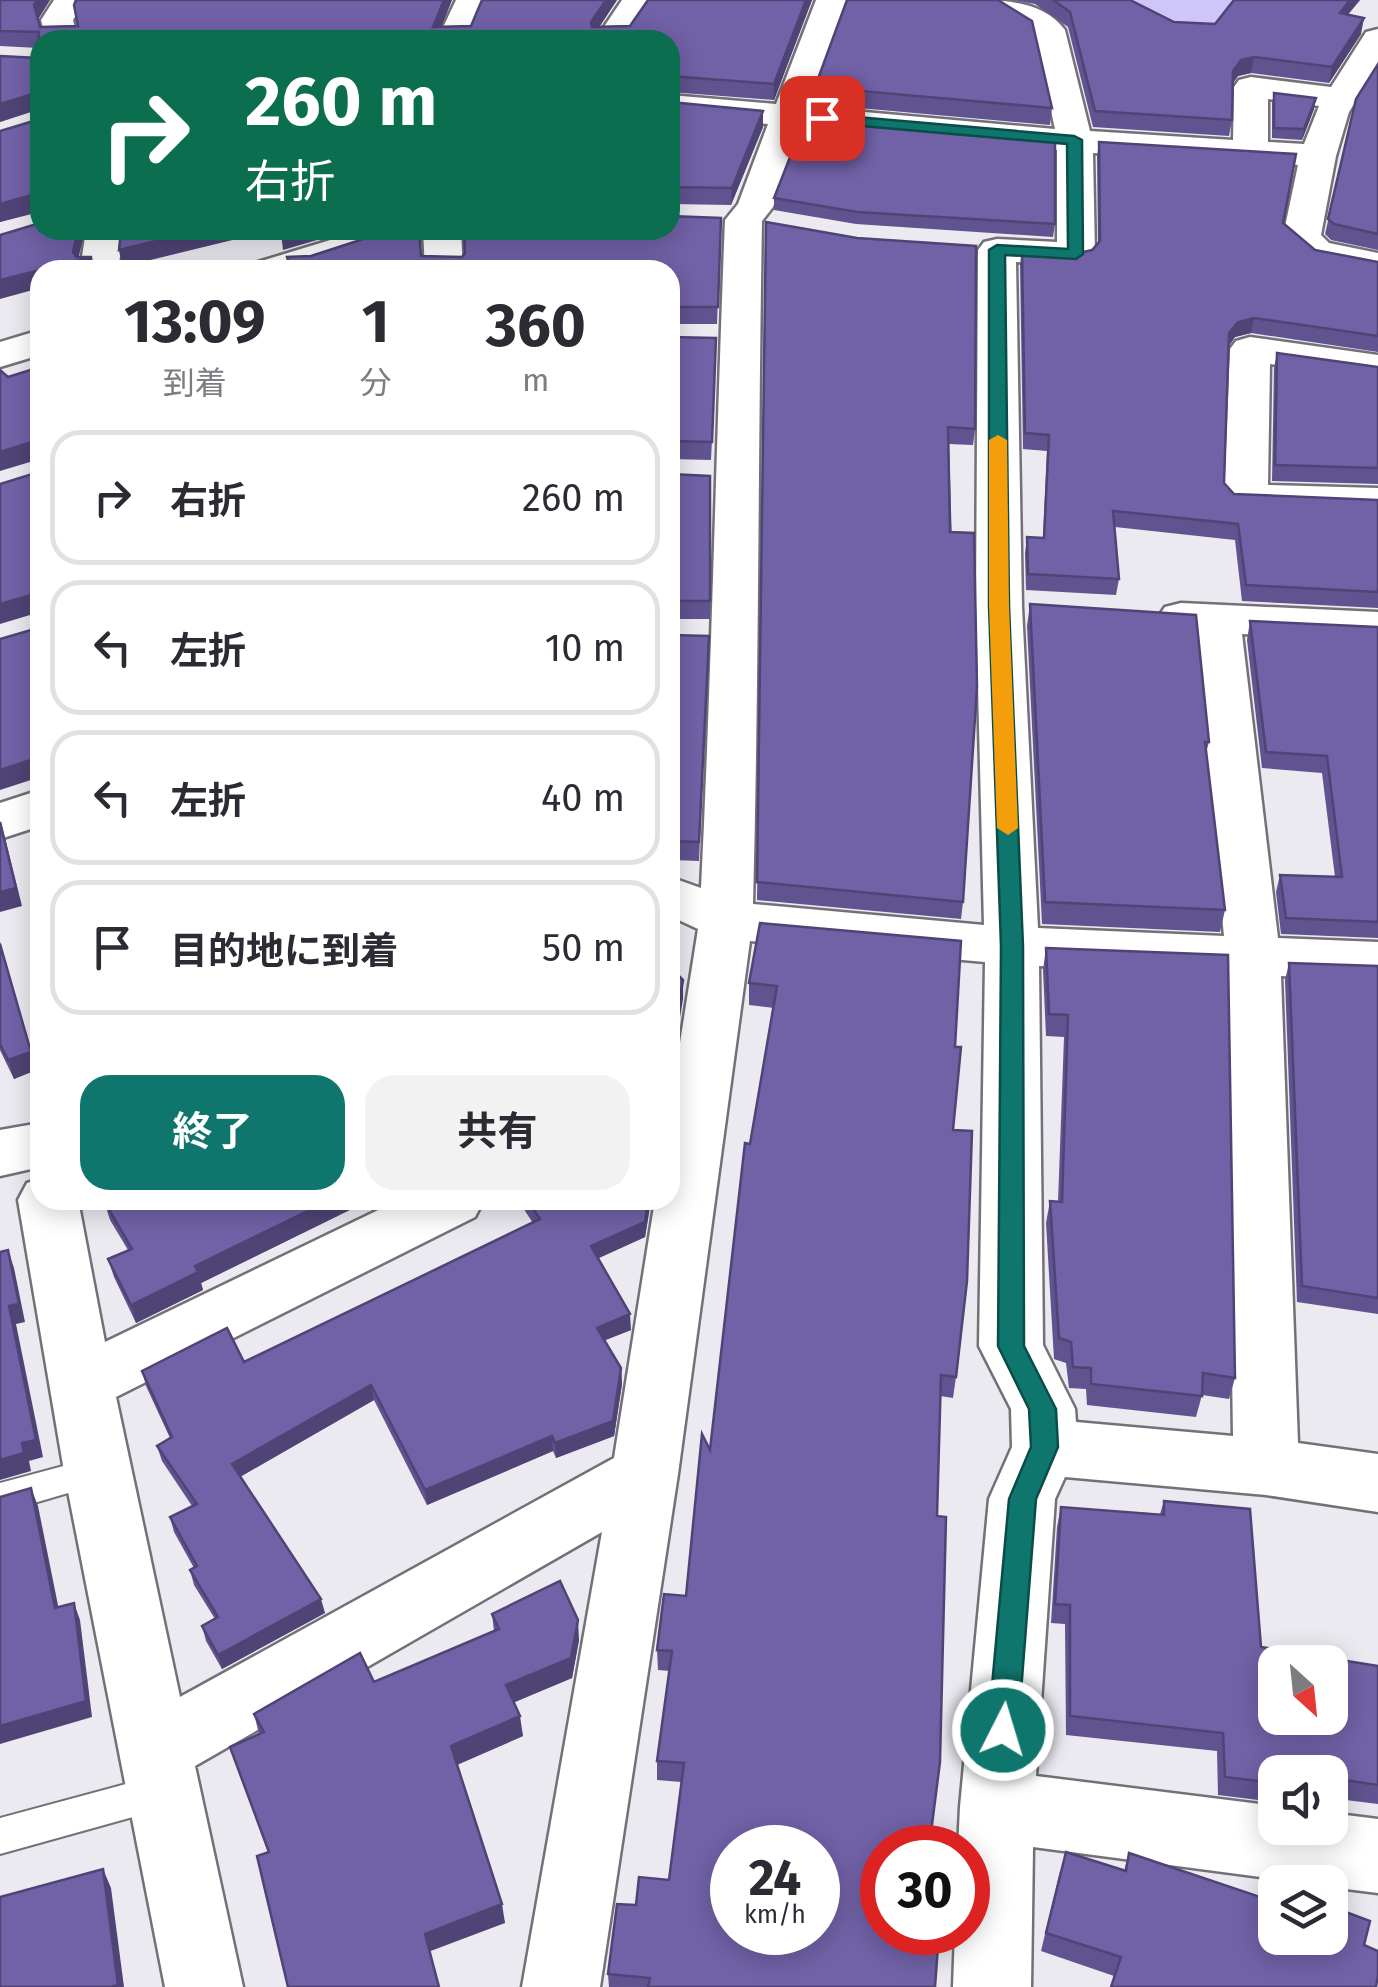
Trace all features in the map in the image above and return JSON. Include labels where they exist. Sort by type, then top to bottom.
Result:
[{"type":"street","points":[[60,30],[58,20],[70,0]]},
{"type":"street","points":[[458,30],[472,0]]},
{"type":"street","points":[[618,30],[638,0]]},
{"type":"street","points":[[680,1142],[686,1085],[726,920],[712,637],[724,340],[744,222],[755,207],[832,0]]},
{"type":"street","points":[[984,0],[1007,5],[1049,30],[1074,140],[1076,254],[979,248],[1019,608],[1012,946],[1011,1346],[1042,1409],[1044,1447],[1022,1499],[997,1807],[992,1987]]},
{"type":"street","points":[[1378,39],[1332,112],[1318,156],[1302,236],[1316,252],[1378,264]]},
{"type":"street","points":[[1250,152],[1251,86],[1342,98]]},
{"type":"street","points":[[680,105],[1074,140],[1318,156]]},
{"type":"street","points":[[304,260],[370,240]]},
{"type":"street","points":[[0,355],[30,345]]},
{"type":"street","points":[[1378,367],[1250,349],[1246,497],[1378,500]]},
{"type":"street","points":[[1138,614],[1378,626]]},
{"type":"street","points":[[1217,618],[1253,956],[1266,1468]]},
{"type":"street","points":[[0,822],[30,811]]},
{"type":"street","points":[[680,899],[726,920],[1012,946],[1378,960]]},
{"type":"street","points":[[0,1154],[30,1147]]},
{"type":"street","points":[[50,1210],[98,1471],[204,1987]]},
{"type":"street","points":[[82,1384],[434,1210]]},
{"type":"street","points":[[561,1987],[645,1474],[673,1210]]},
{"type":"street","points":[[1044,1447],[1378,1483]]},
{"type":"street","points":[[160,1770],[645,1474]]},
{"type":"street","points":[[997,1807],[1378,1856]]},
{"type":"lane","points":[[0,1498],[98,1471]]},
{"type":"lane","points":[[0,1836],[160,1770]]},
{"type":"shaded area","points":[[1126,0],[1238,0],[1215,32],[1167,23]]},
{"type":"building","points":[[0,0],[37,0],[34,5],[40,27],[78,26],[76,0],[444,0],[433,27],[471,26],[482,0],[606,0],[591,22],[592,27],[630,26],[648,0],[806,0],[774,84],[680,77],[680,30],[0,31]]},
{"type":"building","points":[[847,0],[998,0],[1032,21],[1052,108],[815,87]]},
{"type":"building","points":[[1053,0],[1130,0],[1174,22],[1215,24],[1234,0],[1350,0],[1340,13],[1364,18],[1332,67],[1254,57],[1241,60],[1233,71],[1232,120],[1095,111],[1070,12]]},
{"type":"building","points":[[0,56],[30,58],[30,95],[0,104]]},
{"type":"building","points":[[1378,64],[1378,234],[1334,224],[1328,219],[1356,99]]},
{"type":"building","points":[[1274,93],[1316,98],[1304,129],[1274,128]]},
{"type":"building","points":[[680,103],[763,111],[732,188],[680,187]]},
{"type":"building","points":[[805,119],[1055,141],[1055,224],[857,212],[774,198]]},
{"type":"building","points":[[30,122],[30,195],[0,204],[0,131]]},
{"type":"building","points":[[1099,142],[1296,154],[1283,223],[1315,250],[1378,262],[1378,336],[1254,318],[1238,322],[1229,333],[1224,483],[1234,494],[1378,500],[1378,592],[1246,585],[1238,524],[1113,511],[1119,579],[1028,574],[1027,537],[1044,538],[1049,435],[1025,433],[1022,250],[1079,253],[1092,250],[1100,241]]},
{"type":"building","points":[[680,216],[721,218],[718,307],[680,307],[680,260],[287,257],[311,256],[360,240],[420,240],[421,256],[462,257],[464,240],[680,240]]},
{"type":"building","points":[[766,222],[857,238],[976,246],[975,429],[948,427],[950,532],[974,533],[977,687],[963,902],[757,882]]},
{"type":"building","points":[[30,226],[30,240],[76,240],[76,257],[92,257],[30,260],[30,272],[0,280],[0,235]]},
{"type":"building","points":[[120,240],[160,240],[119,250]]},
{"type":"building","points":[[680,337],[716,338],[712,442],[680,441]]},
{"type":"building","points":[[1277,353],[1378,367],[1378,468],[1275,465]]},
{"type":"building","points":[[0,370],[8,377],[30,370],[30,443],[0,452]]},
{"type":"building","points":[[680,474],[710,476],[710,601],[680,601]]},
{"type":"building","points":[[30,475],[30,595],[0,604],[0,484]]},
{"type":"building","points":[[1030,604],[1196,615],[1209,742],[1205,742],[1225,910],[1045,902]]},
{"type":"building","points":[[1250,621],[1378,627],[1378,922],[1286,918],[1280,875],[1342,877],[1327,756],[1266,752]]},
{"type":"building","points":[[30,630],[30,760],[0,770],[0,639]]},
{"type":"building","points":[[680,635],[709,636],[699,842],[680,841]]},
{"type":"building","points":[[0,822],[16,888],[0,892]]},
{"type":"building","points":[[760,923],[961,941],[955,1047],[961,1047],[953,1130],[972,1131],[967,1281],[956,1377],[941,1375],[937,1516],[946,1517],[940,1762],[932,1825],[860,1825],[860,1955],[937,1955],[935,1987],[648,1987],[650,1978],[608,1974],[617,1904],[636,1905],[639,1877],[669,1880],[684,1763],[657,1761],[672,1651],[657,1650],[664,1594],[686,1596],[702,1434],[710,1450],[745,1143],[750,1144],[777,986],[749,983]]},
{"type":"building","points":[[0,944],[30,1052],[8,1060],[0,1044]]},
{"type":"building","points":[[1046,948],[1228,955],[1235,1378],[1203,1373],[1202,1396],[1091,1384],[1091,1368],[1073,1367],[1071,1342],[1059,1338],[1050,1201],[1062,1202],[1068,1015],[1049,1014]]},
{"type":"building","points":[[1289,963],[1378,966],[1378,1298],[1302,1286]]},
{"type":"building","points":[[109,1210],[310,1210],[195,1266],[198,1272],[131,1305],[108,1259],[132,1249]]},
{"type":"building","points":[[534,1210],[647,1210],[645,1222],[591,1246],[630,1314],[597,1328],[621,1368],[613,1421],[555,1443],[552,1436],[425,1490],[371,1385],[232,1464],[321,1599],[218,1655],[202,1626],[218,1617],[190,1570],[197,1566],[170,1517],[197,1504],[157,1446],[172,1437],[142,1371],[227,1328],[244,1362],[540,1219]]},
{"type":"building","points":[[8,1250],[19,1304],[9,1306],[36,1440],[22,1443],[24,1453],[0,1460],[0,1252]]},
{"type":"building","points":[[31,1488],[55,1608],[74,1603],[86,1701],[0,1726],[0,1497]]},
{"type":"building","points":[[1164,1501],[1250,1509],[1261,1645],[1258,1735],[1348,1735],[1348,1661],[1378,1666],[1378,1785],[1348,1781],[1348,1755],[1258,1755],[1258,1781],[1225,1777],[1223,1733],[1070,1716],[1070,1605],[1055,1604],[1061,1507],[1164,1515]]},
{"type":"building","points":[[560,1581],[578,1620],[571,1658],[506,1685],[520,1716],[451,1746],[502,1904],[425,1934],[439,1987],[288,1987],[257,1856],[269,1852],[230,1747],[264,1732],[254,1714],[360,1653],[374,1682],[499,1629],[492,1614]]},
{"type":"building","points":[[1066,1852],[1126,1871],[1129,1853],[1258,1896],[1258,1955],[1348,1955],[1348,1913],[1370,1921],[1364,1945],[1378,1951],[1378,1975],[1376,1987],[1111,1987],[1121,1957],[1046,1933]]},
{"type":"building","points":[[103,1869],[118,1985],[0,1987],[0,1897]]},
{"type":"slow traffic","points":[[998,440],[999,606],[1008,828]]},
{"type":"route","points":[[822,118],[1074,140],[1076,254],[997,250],[999,606],[1012,946],[1011,1346],[1042,1409],[1044,1447],[1022,1499],[1003,1730]]}]
